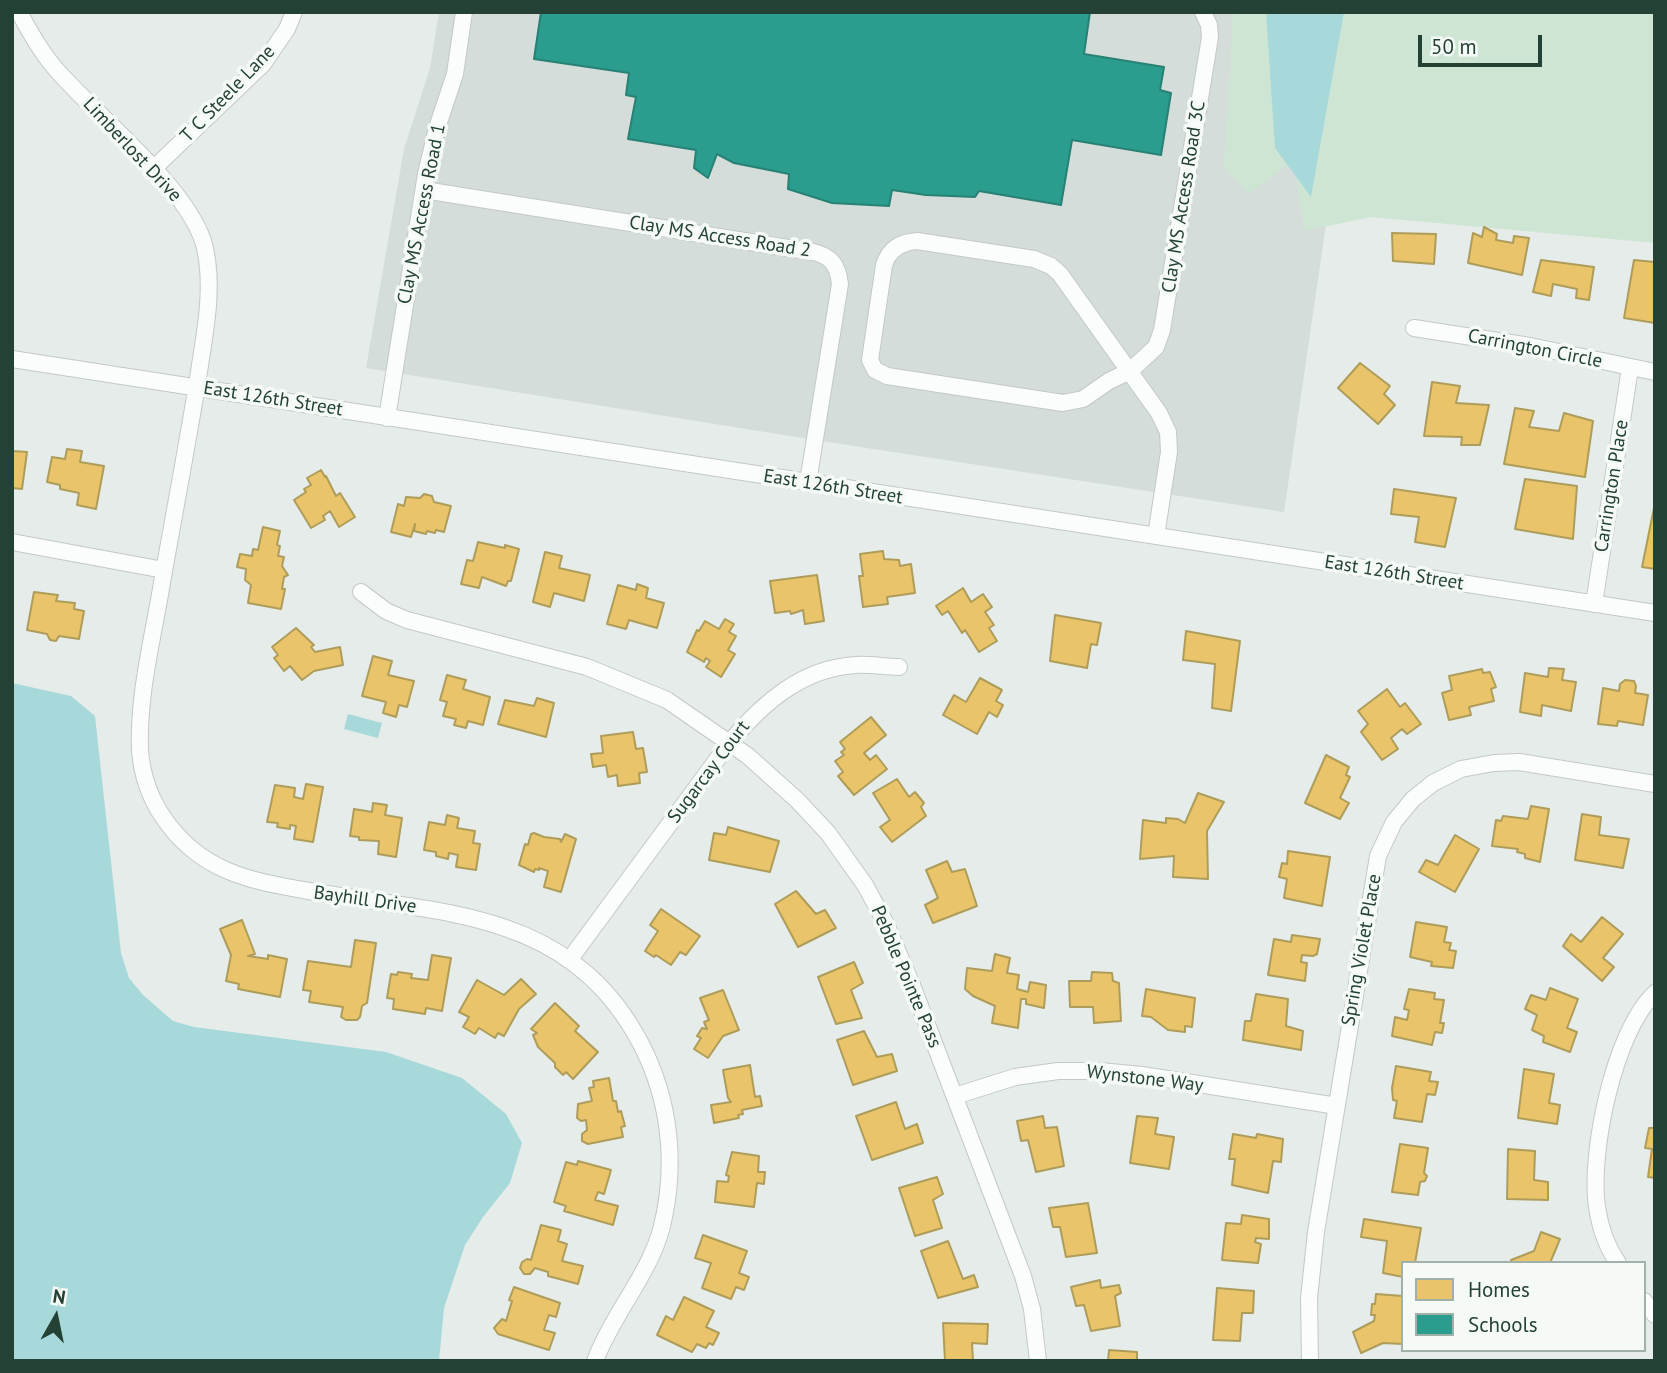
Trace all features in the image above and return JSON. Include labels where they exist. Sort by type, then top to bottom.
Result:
[{"type":"street","name":"Limberlost Drive","points":[[19,12],[40,50],[180,198],[199,229],[204,245],[209,305],[197,387]]},
{"type":"street","name":"T C Steele Lane","points":[[153,169],[262,64],[287,29],[294,12]]},
{"type":"street","name":"Clay MS Access Road 1","points":[[387,418],[424,190],[437,128],[455,74],[464,12]]},
{"type":"street","name":"Clay MS Access Road 3C","points":[[1130,371],[1060,274],[1043,262],[918,241],[896,247],[886,259],[870,360],[875,370],[880,373],[1063,403],[1083,399],[1109,381],[1130,371],[1156,347],[1162,330],[1210,37],[1209,25],[1203,12]]},
{"type":"street","name":"Clay MS Access Road 2","points":[[424,190],[828,256],[835,263],[840,284],[808,482]]},
{"type":"street","name":"Carrington Circle","points":[[1414,328],[1531,346],[1655,372]]},
{"type":"street","name":"East 126th Street","points":[[12,359],[1655,613]]},
{"type":"street","name":"Carrington Place","points":[[1594,604],[1630,368]]},
{"type":"street","points":[[1130,371],[1159,413],[1170,442],[1156,536]]},
{"type":"street","name":"Bayhill Drive","points":[[197,387],[141,713],[140,755],[147,786],[154,803],[182,841],[229,873],[267,884],[436,910],[491,922],[528,937],[570,959],[617,1006],[634,1031],[660,1087],[670,1144],[669,1184],[661,1232],[645,1267],[603,1340],[595,1361]]},
{"type":"street","points":[[12,542],[164,569]]},
{"type":"street","name":"Pebble Pointe Pass","points":[[361,592],[386,611],[407,620],[527,649],[587,667],[667,700],[730,742],[766,771],[828,833],[865,886],[885,922],[912,985],[1023,1276],[1032,1309],[1038,1361]]},
{"type":"street","name":"Sugarcay Court","points":[[570,959],[755,712],[780,692],[811,674],[855,665],[899,667]]},
{"type":"street","name":"Spring Violet Place","points":[[1310,1361],[1309,1298],[1316,1232],[1378,856],[1394,822],[1413,799],[1433,783],[1461,769],[1494,763],[1519,762],[1655,784]]},
{"type":"street","points":[[1617,1261],[1602,1233],[1597,1205],[1596,1180],[1601,1136],[1615,1062],[1627,1033],[1655,993]]},
{"type":"street","name":"Wynstone Way","points":[[954,1096],[1015,1077],[1058,1071],[1100,1071],[1142,1075],[1337,1106]]},
{"type":"shaded area","points":[[439,12],[1357,12],[1284,512],[366,368],[404,149],[430,68]]},
{"type":"green space","points":[[1233,12],[1655,12],[1655,243],[1371,217],[1304,231],[1294,161],[1248,194],[1224,167]]},
{"type":"water","points":[[1266,12],[1344,12],[1311,197],[1275,148]]},
{"type":"water","points":[[12,683],[71,696],[95,716],[121,953],[129,978],[143,995],[173,1021],[194,1027],[386,1052],[462,1078],[506,1114],[522,1143],[510,1183],[465,1245],[444,1308],[439,1361],[12,1361]]},
{"type":"water","points":[[348,714],[382,723],[378,738],[344,729]]},
{"type":"building: Homes","points":[[1484,227],[1497,234],[1496,240],[1513,243],[1514,236],[1529,238],[1522,275],[1468,263],[1473,233],[1482,237]]},
{"type":"building: Homes","points":[[1392,233],[1436,234],[1434,264],[1393,261]]},
{"type":"building: Homes","points":[[1541,260],[1594,267],[1589,300],[1576,298],[1577,289],[1553,284],[1551,296],[1533,292]]},
{"type":"building: Homes","points":[[1634,260],[1655,262],[1655,323],[1624,318]]},
{"type":"building: Homes","points":[[1360,363],[1390,386],[1384,394],[1395,405],[1378,424],[1338,388]]},
{"type":"building: Homes","points":[[1432,382],[1460,386],[1456,403],[1489,405],[1480,445],[1461,445],[1462,437],[1424,436]]},
{"type":"building: Homes","points":[[1515,408],[1534,411],[1529,427],[1559,431],[1564,413],[1593,421],[1585,477],[1504,464]]},
{"type":"building: Homes","points":[[67,449],[82,451],[80,462],[104,466],[96,509],[77,505],[79,493],[60,489],[60,485],[47,482],[52,457],[65,459]]},
{"type":"building: Homes","points":[[12,451],[27,452],[22,489],[12,488]]},
{"type":"building: Homes","points":[[321,470],[336,496],[340,493],[355,517],[339,527],[330,511],[323,516],[325,520],[311,528],[294,500],[311,485],[307,478]]},
{"type":"building: Homes","points":[[1525,479],[1577,486],[1573,539],[1515,529]]},
{"type":"building: Homes","points":[[1394,489],[1456,498],[1445,547],[1415,542],[1419,517],[1391,514]]},
{"type":"building: Homes","points":[[424,494],[432,496],[434,502],[451,506],[444,532],[427,531],[426,534],[414,531],[415,524],[411,537],[391,532],[398,504],[404,506],[406,497],[420,498]]},
{"type":"building: Homes","points":[[1655,503],[1655,569],[1642,567]]},
{"type":"building: Homes","points":[[263,527],[280,531],[278,556],[284,557],[282,566],[288,575],[284,577],[282,589],[285,589],[281,609],[248,603],[251,585],[245,580],[246,569],[237,567],[240,554],[252,556],[253,549],[258,550]]},
{"type":"building: Homes","points":[[478,542],[519,549],[511,581],[508,581],[506,586],[482,577],[479,588],[461,584],[467,560],[473,561]]},
{"type":"building: Homes","points":[[883,551],[884,559],[899,560],[900,566],[911,564],[915,593],[887,597],[888,604],[863,607],[859,576],[863,576],[860,554]]},
{"type":"building: Homes","points":[[545,552],[562,556],[559,568],[590,575],[584,601],[554,593],[550,607],[533,602]]},
{"type":"building: Homes","points":[[817,575],[824,621],[805,624],[803,610],[791,614],[790,611],[775,613],[770,581]]},
{"type":"building: Homes","points":[[637,584],[648,588],[646,598],[664,603],[657,628],[629,620],[626,629],[607,624],[618,585],[636,590]]},
{"type":"building: Homes","points":[[963,588],[971,602],[983,594],[992,607],[985,612],[994,625],[989,628],[997,641],[979,652],[965,630],[962,633],[948,611],[942,615],[936,606]]},
{"type":"building: Homes","points":[[34,592],[58,595],[56,601],[75,603],[74,609],[84,611],[79,639],[59,636],[56,641],[50,640],[47,634],[27,630]]},
{"type":"building: Homes","points":[[1055,615],[1101,623],[1097,645],[1091,644],[1087,668],[1050,661]]},
{"type":"building: Homes","points":[[725,619],[734,624],[729,632],[736,636],[728,650],[735,654],[721,677],[706,667],[710,661],[706,658],[704,662],[687,652],[697,630],[699,631],[705,621],[719,629]]},
{"type":"building: Homes","points":[[296,628],[314,645],[311,647],[315,652],[340,647],[343,665],[314,671],[302,680],[290,666],[284,671],[274,658],[278,655],[272,647]]},
{"type":"building: Homes","points":[[1186,631],[1240,641],[1231,711],[1212,708],[1215,664],[1183,660]]},
{"type":"building: Homes","points":[[373,656],[392,661],[388,675],[414,681],[407,707],[399,705],[396,717],[383,713],[386,702],[362,696]]},
{"type":"building: Homes","points":[[1549,668],[1564,669],[1562,680],[1576,682],[1571,711],[1542,705],[1541,716],[1520,712],[1525,673],[1548,677]]},
{"type":"building: Homes","points":[[1482,669],[1483,673],[1490,672],[1496,687],[1491,689],[1494,701],[1469,707],[1471,715],[1449,720],[1442,693],[1452,690],[1449,676]]},
{"type":"building: Homes","points":[[447,675],[466,680],[463,689],[490,697],[483,725],[468,721],[466,728],[454,725],[456,719],[443,716],[447,702],[440,700]]},
{"type":"building: Homes","points":[[980,678],[1002,690],[996,701],[1003,705],[997,717],[989,712],[977,734],[943,715],[954,695],[966,702]]},
{"type":"building: Homes","points":[[1625,680],[1634,681],[1635,693],[1648,695],[1643,725],[1618,721],[1617,726],[1598,724],[1603,688],[1619,691],[1620,684]]},
{"type":"building: Homes","points":[[1387,689],[1400,707],[1405,703],[1421,724],[1407,734],[1402,729],[1391,738],[1398,749],[1382,760],[1361,732],[1368,724],[1358,711]]},
{"type":"building: Homes","points":[[537,698],[554,703],[546,737],[498,724],[505,700],[534,706]]},
{"type":"building: Homes","points":[[871,717],[886,735],[864,753],[870,760],[876,755],[887,769],[854,795],[838,776],[843,772],[835,761],[844,755],[841,752],[845,749],[840,742]]},
{"type":"building: Homes","points":[[633,732],[636,749],[643,748],[647,772],[639,773],[640,783],[618,786],[617,775],[608,777],[606,765],[593,767],[591,754],[603,753],[601,736]]},
{"type":"building: Homes","points":[[1326,755],[1349,767],[1346,775],[1350,777],[1340,798],[1349,803],[1340,819],[1305,803]]},
{"type":"building: Homes","points":[[897,779],[909,797],[915,792],[924,803],[921,807],[926,816],[892,842],[880,827],[890,820],[873,793]]},
{"type":"building: Homes","points":[[306,784],[323,787],[313,842],[294,839],[296,826],[290,825],[290,829],[277,827],[278,823],[267,822],[275,785],[295,788],[294,797],[303,799]]},
{"type":"building: Homes","points":[[1198,793],[1224,802],[1207,831],[1208,879],[1173,877],[1174,856],[1140,859],[1143,820],[1166,823],[1166,818],[1185,823]]},
{"type":"building: Homes","points":[[373,803],[387,805],[385,815],[402,818],[396,857],[378,854],[379,841],[359,840],[359,837],[350,836],[354,809],[372,812]]},
{"type":"building: Homes","points":[[1531,806],[1549,809],[1540,862],[1525,858],[1525,854],[1517,852],[1518,849],[1492,846],[1496,820],[1501,821],[1503,816],[1528,819]]},
{"type":"building: Homes","points":[[1582,814],[1601,817],[1599,835],[1629,839],[1623,868],[1575,860]]},
{"type":"building: Homes","points":[[447,815],[459,818],[457,828],[475,831],[473,843],[480,844],[476,870],[456,867],[458,855],[449,853],[448,859],[436,856],[436,852],[424,850],[429,822],[445,825]]},
{"type":"building: Homes","points":[[728,827],[779,841],[770,872],[709,860],[714,833],[726,835]]},
{"type":"building: Homes","points":[[531,834],[560,839],[561,842],[565,834],[576,839],[561,892],[544,887],[548,871],[539,868],[534,872],[519,865],[525,844],[528,845]]},
{"type":"building: Homes","points":[[1455,835],[1479,849],[1455,892],[1419,872],[1426,860],[1438,865]]},
{"type":"building: Homes","points":[[1288,851],[1330,857],[1322,906],[1284,898],[1287,879],[1279,877],[1282,863],[1287,864]]},
{"type":"building: Homes","points":[[947,861],[952,872],[965,869],[977,906],[933,923],[925,905],[938,898],[926,870]]},
{"type":"building: Homes","points":[[796,891],[816,914],[825,910],[836,928],[798,947],[775,904]]},
{"type":"building: Homes","points":[[661,909],[700,936],[686,955],[680,952],[671,965],[645,951],[658,931],[650,925]]},
{"type":"building: Homes","points":[[1602,917],[1623,934],[1603,958],[1614,967],[1602,981],[1563,946],[1571,934],[1581,942]]},
{"type":"building: Homes","points":[[242,920],[255,954],[248,956],[268,959],[268,955],[287,959],[280,997],[238,989],[239,984],[226,981],[231,955],[220,929]]},
{"type":"building: Homes","points":[[1416,922],[1447,927],[1444,942],[1451,943],[1449,950],[1456,951],[1453,968],[1431,966],[1432,962],[1410,957]]},
{"type":"building: Homes","points":[[1292,935],[1320,939],[1317,954],[1302,955],[1301,962],[1307,963],[1305,981],[1268,975],[1274,939],[1291,942]]},
{"type":"building: Homes","points":[[355,940],[376,943],[367,1003],[362,1006],[357,1020],[346,1020],[341,1017],[343,1007],[309,1002],[311,991],[303,990],[308,961],[351,967]]},
{"type":"building: Homes","points":[[995,954],[1010,958],[1007,973],[1019,975],[1017,989],[1028,992],[1030,982],[1046,985],[1044,1008],[1026,1004],[1026,999],[1021,999],[1018,1028],[992,1023],[995,1006],[973,996],[965,989],[967,968],[992,971]]},
{"type":"building: Homes","points":[[432,955],[451,958],[442,1011],[426,1008],[425,1014],[393,1009],[394,999],[387,998],[391,974],[412,974],[411,978],[428,980]]},
{"type":"building: Homes","points":[[854,962],[863,983],[851,990],[862,1018],[836,1024],[818,977]]},
{"type":"building: Homes","points":[[1092,972],[1112,973],[1113,981],[1119,983],[1121,1021],[1094,1023],[1093,1007],[1070,1007],[1069,981],[1091,981]]},
{"type":"building: Homes","points":[[521,979],[536,994],[519,1009],[504,1036],[498,1033],[495,1038],[479,1028],[475,1034],[463,1027],[469,1017],[459,1012],[477,980],[504,995]]},
{"type":"building: Homes","points":[[1550,988],[1578,999],[1567,1028],[1577,1032],[1570,1052],[1543,1042],[1544,1036],[1532,1030],[1537,1015],[1525,1009],[1531,995],[1546,1000]]},
{"type":"building: Homes","points":[[1146,989],[1195,998],[1192,1027],[1185,1026],[1185,1032],[1168,1030],[1151,1017],[1142,1016]]},
{"type":"building: Homes","points":[[1409,989],[1435,993],[1434,999],[1444,1000],[1440,1023],[1444,1023],[1442,1033],[1435,1032],[1432,1045],[1392,1036],[1395,1017],[1407,1020],[1409,1010],[1404,1009]]},
{"type":"building: Homes","points":[[723,990],[739,1030],[723,1036],[708,1058],[694,1049],[701,1038],[697,1036],[702,1028],[707,1029],[704,1022],[709,1020],[700,998]]},
{"type":"building: Homes","points":[[1256,994],[1288,999],[1286,1026],[1303,1031],[1301,1050],[1243,1040],[1245,1021],[1251,1021]]},
{"type":"building: Homes","points":[[555,1003],[579,1026],[575,1031],[598,1052],[573,1079],[566,1072],[563,1075],[538,1047],[533,1035],[537,1033],[531,1029]]},
{"type":"building: Homes","points":[[864,1031],[877,1057],[892,1054],[897,1071],[853,1085],[837,1040]]},
{"type":"building: Homes","points":[[750,1065],[755,1097],[760,1096],[762,1106],[742,1110],[743,1114],[738,1115],[739,1118],[714,1123],[711,1105],[731,1102],[723,1070]]},
{"type":"building: Homes","points":[[1396,1066],[1431,1072],[1429,1081],[1438,1082],[1435,1095],[1427,1094],[1422,1122],[1394,1118],[1397,1101],[1393,1100],[1392,1088]]},
{"type":"building: Homes","points":[[1524,1069],[1554,1074],[1549,1103],[1560,1105],[1557,1124],[1518,1118]]},
{"type":"building: Homes","points":[[609,1078],[613,1101],[616,1101],[618,1112],[621,1111],[625,1126],[621,1127],[623,1137],[588,1144],[582,1141],[582,1134],[587,1130],[586,1120],[577,1118],[578,1104],[592,1101],[589,1088],[594,1087],[593,1081]]},
{"type":"building: Homes","points":[[896,1102],[905,1129],[917,1124],[923,1143],[872,1160],[856,1116]]},
{"type":"building: Homes","points":[[1043,1116],[1045,1128],[1057,1127],[1064,1166],[1036,1172],[1028,1140],[1021,1141],[1017,1121]]},
{"type":"building: Homes","points":[[1137,1116],[1158,1118],[1155,1134],[1174,1137],[1169,1169],[1130,1163]]},
{"type":"building: Homes","points":[[1649,1128],[1655,1128],[1655,1178],[1648,1177],[1652,1149],[1645,1148]]},
{"type":"building: Homes","points":[[1233,1134],[1256,1138],[1257,1134],[1283,1139],[1281,1162],[1273,1161],[1268,1193],[1232,1185],[1235,1159],[1229,1159]]},
{"type":"building: Homes","points":[[1400,1144],[1428,1148],[1424,1173],[1427,1176],[1425,1181],[1420,1182],[1418,1195],[1392,1192]]},
{"type":"building: Homes","points":[[1508,1149],[1535,1151],[1534,1180],[1548,1182],[1548,1200],[1507,1199]]},
{"type":"building: Homes","points":[[732,1152],[759,1156],[758,1172],[765,1172],[764,1184],[757,1183],[754,1207],[715,1202],[717,1181],[728,1182],[729,1176],[726,1175]]},
{"type":"building: Homes","points":[[578,1161],[611,1170],[604,1194],[598,1192],[595,1200],[618,1206],[613,1225],[564,1211],[566,1206],[554,1202],[566,1162],[577,1165]]},
{"type":"building: Homes","points":[[937,1177],[943,1194],[933,1200],[942,1228],[915,1236],[899,1188]]},
{"type":"building: Homes","points":[[1088,1203],[1097,1253],[1066,1257],[1060,1227],[1053,1227],[1049,1208]]},
{"type":"building: Homes","points":[[1242,1215],[1269,1219],[1269,1239],[1256,1238],[1255,1242],[1261,1244],[1258,1263],[1222,1260],[1226,1223],[1241,1224]]},
{"type":"building: Homes","points":[[1364,1219],[1421,1228],[1415,1261],[1401,1261],[1401,1277],[1383,1273],[1387,1241],[1361,1237]]},
{"type":"building: Homes","points":[[541,1225],[561,1230],[558,1241],[567,1244],[562,1261],[583,1266],[578,1284],[548,1276],[548,1272],[535,1268],[530,1274],[524,1274],[520,1268],[522,1262],[531,1260]]},
{"type":"building: Homes","points":[[1541,1232],[1560,1239],[1551,1261],[1511,1261],[1534,1251]]},
{"type":"building: Homes","points":[[703,1235],[747,1251],[739,1273],[749,1277],[744,1290],[736,1287],[731,1299],[702,1288],[711,1263],[695,1258]]},
{"type":"building: Homes","points":[[948,1241],[963,1279],[974,1275],[978,1287],[938,1298],[921,1251]]},
{"type":"building: Homes","points":[[1100,1280],[1101,1288],[1119,1285],[1121,1293],[1115,1296],[1120,1326],[1091,1331],[1084,1305],[1076,1306],[1071,1287]]},
{"type":"building: Homes","points":[[514,1287],[560,1303],[556,1317],[549,1315],[544,1330],[555,1333],[549,1350],[498,1334],[494,1328],[502,1319],[506,1321]]},
{"type":"building: Homes","points":[[1217,1288],[1254,1291],[1253,1313],[1242,1313],[1240,1341],[1213,1340]]},
{"type":"building: Homes","points":[[1376,1294],[1401,1296],[1401,1344],[1383,1343],[1361,1353],[1353,1332],[1374,1321],[1375,1315],[1371,1315],[1372,1304],[1375,1304]]},
{"type":"building: Homes","points":[[684,1297],[714,1311],[706,1327],[719,1333],[713,1345],[709,1343],[706,1348],[697,1344],[692,1352],[657,1335],[666,1316],[673,1320]]},
{"type":"building: Homes","points":[[943,1323],[988,1324],[987,1344],[972,1343],[973,1361],[945,1361]]},
{"type":"building: Homes","points":[[1109,1350],[1137,1352],[1137,1361],[1108,1361]]},
{"type":"building: Schools","points":[[541,12],[1090,12],[1084,54],[1164,67],[1160,90],[1171,93],[1161,155],[1072,140],[1061,205],[979,191],[975,197],[926,195],[892,190],[889,206],[832,203],[788,189],[789,174],[734,163],[717,154],[708,178],[694,168],[696,150],[628,139],[636,97],[626,95],[629,73],[534,59]]}]
